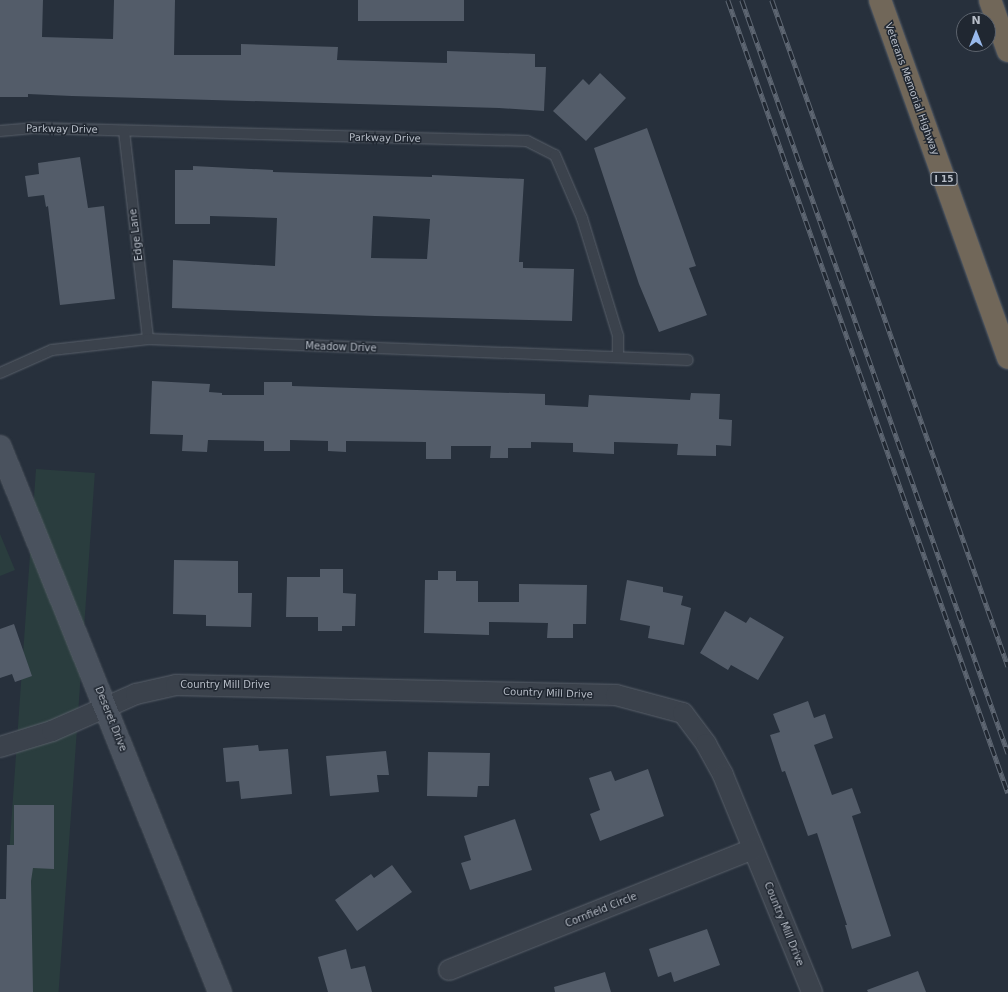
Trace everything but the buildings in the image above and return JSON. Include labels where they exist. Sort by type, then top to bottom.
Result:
[{"type":"highway","name":"Veterans Memorial Highway","points":[[880,0],[1008,358]]},
{"type":"highway","points":[[990,0],[1008,52]]},
{"type":"street","name":"Deseret Drive","points":[[0,447],[107,707],[220,992]]},
{"type":"street","name":"Country Mill Drive","points":[[0,747],[52,731],[136,694],[176,685],[616,695],[683,713],[706,744],[723,775],[812,992]]},
{"type":"street","name":"Cornfield Circle","points":[[449,970],[753,849]]},
{"type":"lane","name":"Parkway Drive","points":[[0,131],[33,128],[527,141],[555,155],[582,218],[618,336],[618,357]]},
{"type":"lane","name":"Edge Lane","points":[[124,130],[148,339]]},
{"type":"lane","name":"Meadow Drive","points":[[0,373],[52,350],[148,339],[688,360]]},
{"type":"shaded area","points":[[36,469],[95,473],[59,992],[0,992]]},
{"type":"shaded area","points":[[0,534],[15,570],[0,576]]},
{"type":"railway","points":[[728,0],[1008,793]]},
{"type":"railway","points":[[742,0],[1008,753]]},
{"type":"railway","points":[[772,0],[1008,666]]}]
